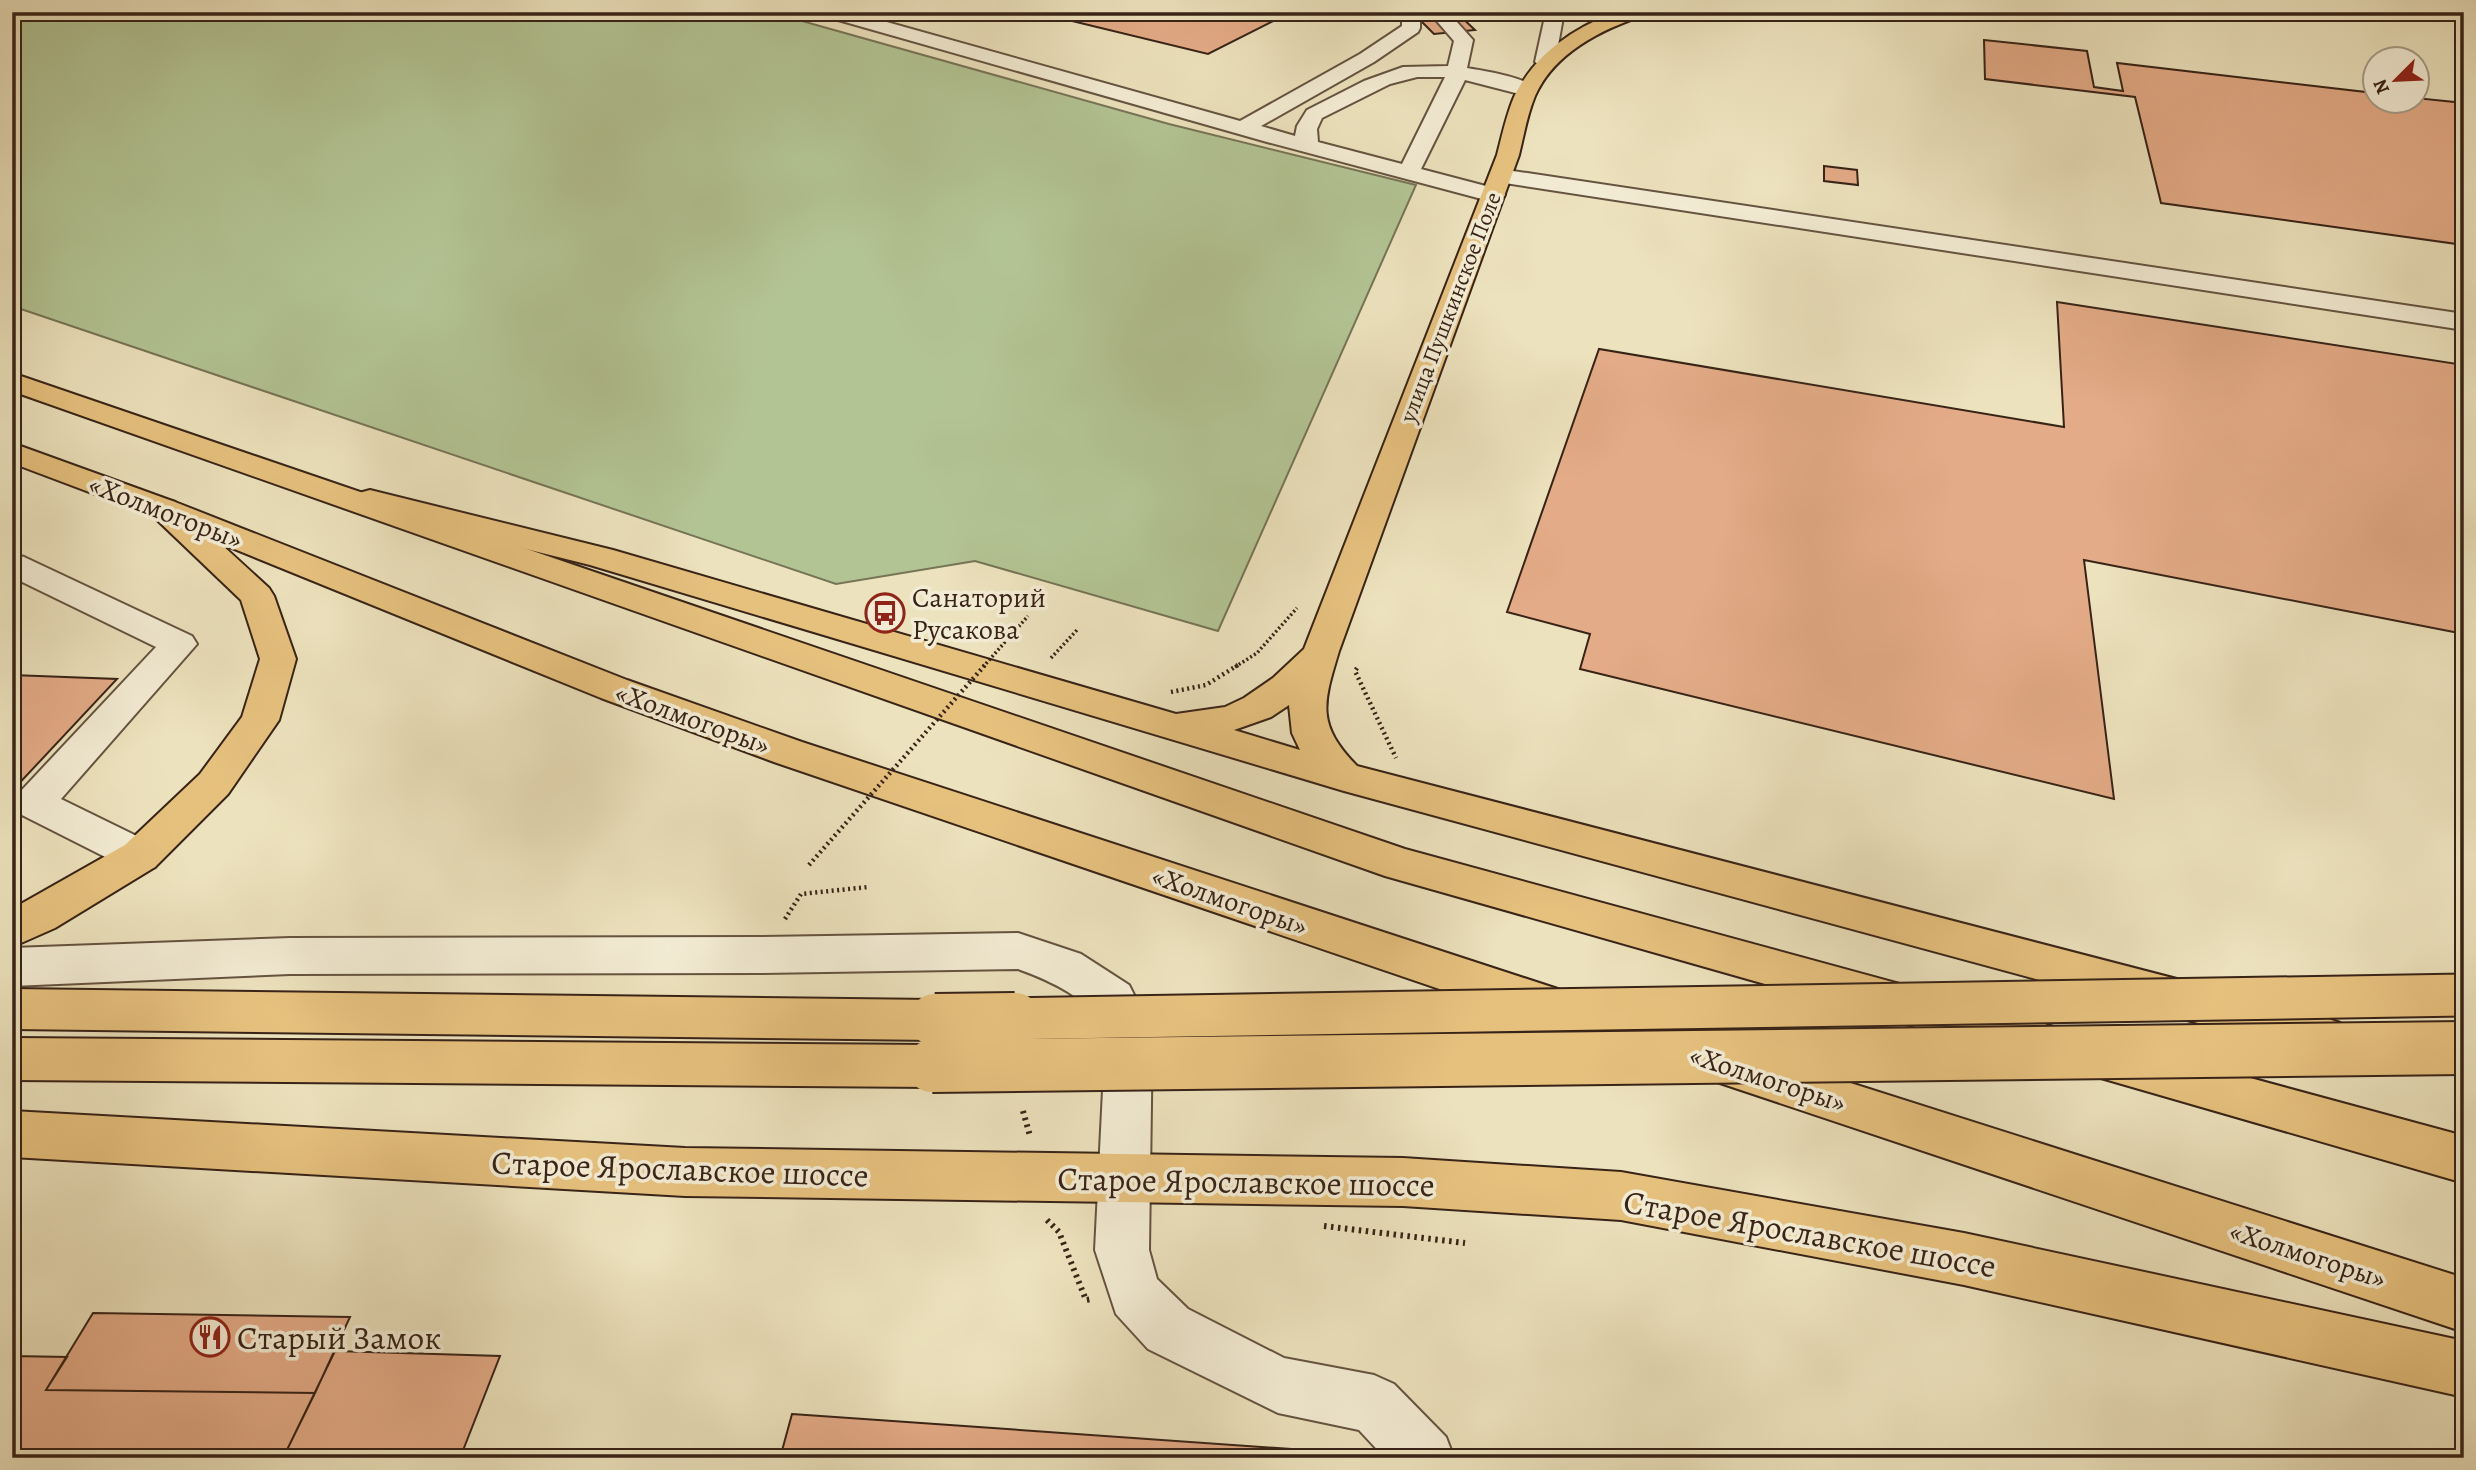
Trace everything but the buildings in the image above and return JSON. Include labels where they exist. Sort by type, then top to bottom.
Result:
[{"type":"main road","name":"улица Пушкинское Поле","points":[[1344,777],[1322,756],[1308,727],[1306,697],[1496,186],[1527,90],[1545,62],[1590,30],[1636,12]]},
{"type":"main road","points":[[12,381],[1400,864],[2464,1160]]},
{"type":"main road","name":"«Холмогоры»","points":[[12,452],[164,509],[614,689],[788,752],[1504,993],[2464,1305]]},
{"type":"main road","points":[[293,481],[601,558],[1162,710],[1344,777],[2464,1074]]},
{"type":"main road","points":[[12,929],[40,916],[140,856],[214,784],[260,720],[278,659],[257,596],[164,509]]},
{"type":"main road","name":"улица Пушкинское Поле","points":[[1162,710],[1213,724],[1248,714],[1288,690],[1321,651]]},
{"type":"main road","points":[[12,1009],[935,1020],[2464,995]]},
{"type":"main road","points":[[12,1059],[932,1066],[2464,1048]]},
{"type":"main road","name":"Старое Ярославское шоссе","points":[[12,1134],[685,1171],[1403,1182],[1621,1196],[1964,1259],[2464,1369]]},
{"type":"street","points":[[830,12],[1408,173],[2464,322]]},
{"type":"street","points":[[1243,128],[1367,58],[1411,28],[1411,12]]},
{"type":"street","points":[[1408,173],[1456,79],[1464,40],[1438,12]]},
{"type":"street","points":[[1545,62],[1555,17],[1590,30]]},
{"type":"street","points":[[1308,146],[1305,137],[1307,124],[1314,114],[1402,73],[1429,71],[1456,79],[1506,82],[1527,90]]},
{"type":"street","points":[[1178,110],[1230,111],[1284,105]]},
{"type":"street","points":[[12,564],[179,644],[23,811],[140,856]]},
{"type":"street","points":[[12,967],[290,956],[762,955],[1018,951],[1065,967],[1113,999],[1129,1030],[1122,1250],[1135,1295],[1168,1329],[1278,1385],[1374,1404],[1425,1458]]},
{"type":"path","points":[[1162,710],[1257,653],[1296,609],[1301,599]]},
{"type":"path","points":[[809,865],[1028,616]]},
{"type":"path","points":[[1044,666],[1077,630]]},
{"type":"path","points":[[1359,659],[1355,671],[1402,769]]},
{"type":"path","points":[[762,955],[801,894],[868,887]]},
{"type":"path","points":[[1022,1110],[1042,1177],[1038,1212],[1059,1232],[1086,1300],[1135,1295]]},
{"type":"path","points":[[1316,1226],[1465,1244]]},
{"type":"green space","points":[[12,12],[770,12],[1169,124],[1416,185],[1218,631],[975,561],[836,584],[12,306]]},
{"type":"place","name":"Санаторий Русакова","points":[[885,613]]},
{"type":"place","name":"Старый Замок","points":[[210,1337]]}]
